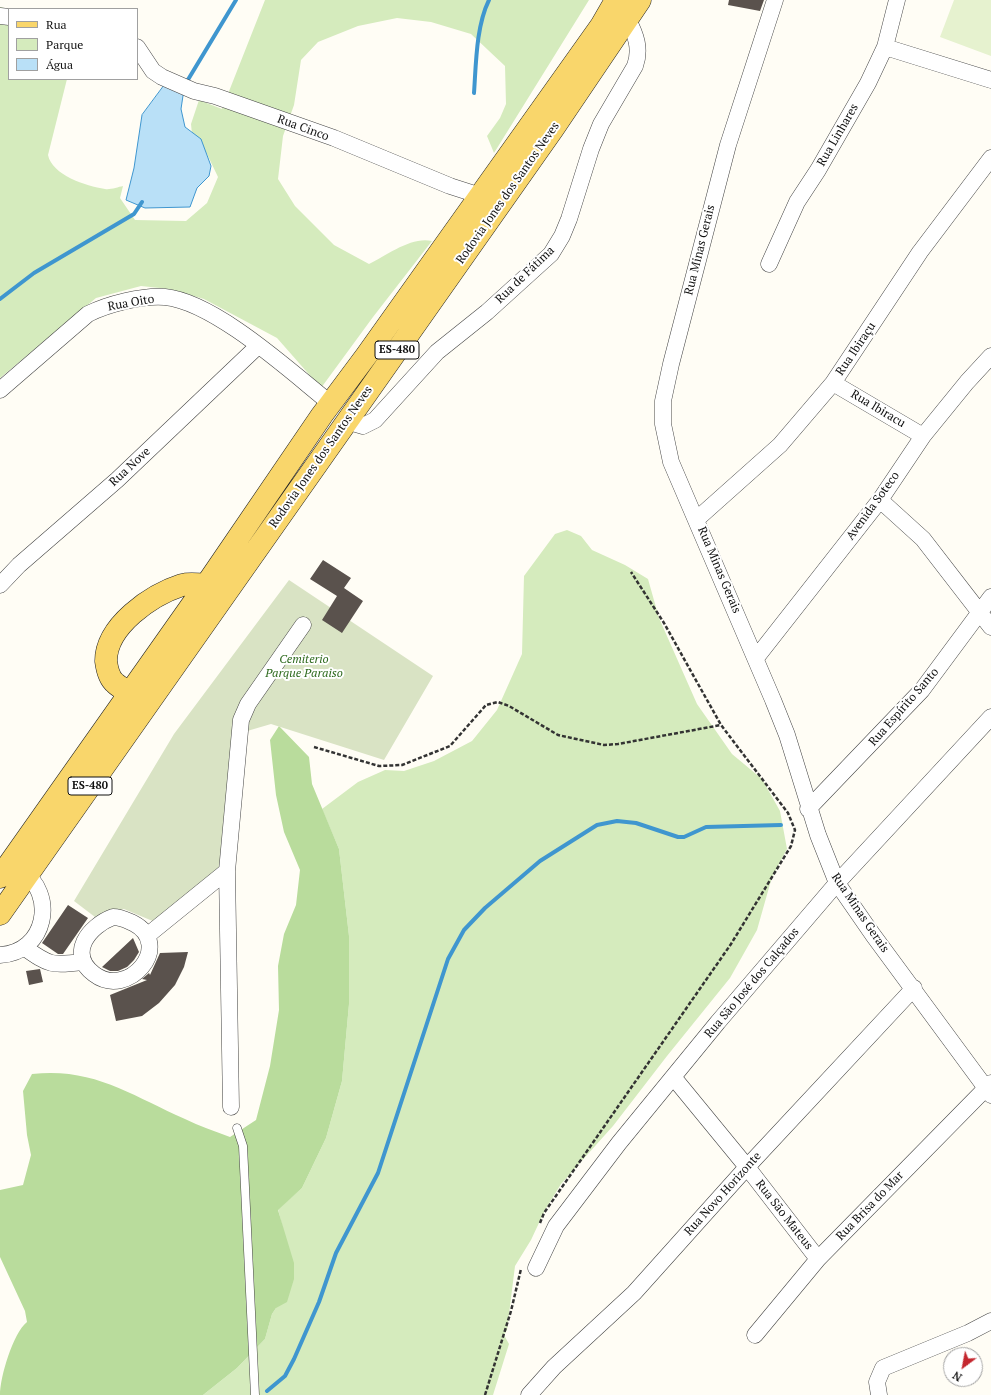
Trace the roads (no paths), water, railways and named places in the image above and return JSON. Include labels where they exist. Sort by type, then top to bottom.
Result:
[{"type":"main road","name":"Rodovia Jones dos Santos Neves","points":[[3,867],[206,585],[330,403],[366,356],[481,196],[601,26],[616,0]]},
{"type":"main road","name":"Rodovia Jones dos Santos Neves","points":[[0,914],[346,421],[553,130],[640,0]]},
{"type":"main road","points":[[151,698],[130,691],[116,684],[111,678],[106,666],[106,654],[115,631],[143,607],[168,591],[183,585],[206,585]]},
{"type":"street","name":"Rua Minas Gerais","points":[[775,0],[728,145],[671,364],[663,401],[663,424],[671,462],[697,519],[787,735],[808,809],[824,854],[837,883],[873,935],[989,1089]]},
{"type":"street","name":"Rua Linhares","points":[[769,264],[797,202],[818,170],[868,83],[884,47],[897,0]]},
{"type":"street","name":"Rua de Fátima","points":[[346,421],[362,426],[375,420],[437,352],[487,312],[551,254],[567,224],[591,149],[601,124],[635,66],[638,55],[637,44],[634,32],[628,20]]},
{"type":"street","points":[[884,47],[991,80]]},
{"type":"street","name":"Rua Cinco","points":[[138,48],[153,71],[162,77],[194,91],[215,96],[334,138],[450,186],[481,196]]},
{"type":"street","name":"Rua Ibiraçu","points":[[697,519],[780,445],[833,382],[920,252],[991,158]]},
{"type":"street","name":"Rua Oito","points":[[0,390],[88,314],[100,308],[136,300],[165,297],[188,303],[209,313],[258,346],[330,403]]},
{"type":"street","name":"Rua Nove","points":[[0,585],[19,565],[117,480],[258,346]]},
{"type":"street","name":"Avenida Soteco","points":[[756,658],[880,500],[923,436],[967,382],[991,356]]},
{"type":"street","name":"Rua Ibiracu","points":[[833,382],[923,436]]},
{"type":"street","points":[[880,500],[923,539],[991,627]]},
{"type":"street","name":"Rua Espírito Santo","points":[[808,809],[922,690],[991,597]]},
{"type":"street","points":[[231,1107],[227,871],[241,720],[248,704],[303,625]]},
{"type":"street","name":"Rua São José dos Calçados","points":[[530,1265],[556,1226],[619,1143],[772,958],[837,883],[991,717]]},
{"type":"street","points":[[0,955],[12,955],[25,948],[36,932],[44,916],[42,901],[28,874],[3,867]]},
{"type":"street","points":[[148,935],[227,871]]},
{"type":"street","points":[[113,917],[127,920],[138,926],[148,935],[150,946],[145,963],[129,977],[114,981],[99,978],[82,962],[81,955],[86,940],[99,924],[113,917]]},
{"type":"street","points":[[25,948],[40,958],[53,964],[59,965],[82,962]]},
{"type":"street","name":"Rua Novo Horizonte","points":[[529,1395],[554,1367],[634,1293],[747,1167],[914,988]]},
{"type":"street","name":"Rua São Mateus","points":[[674,1078],[747,1167],[818,1259]]},
{"type":"street","name":"Rua Brisa do Mar","points":[[756,1335],[818,1259],[989,1089]]},
{"type":"street","points":[[879,1395],[877,1382],[883,1368],[968,1334],[991,1322]]},
{"type":"lane","points":[[237,1128],[243,1146],[255,1395]]},
{"type":"water","points":[[166,83],[184,89],[181,109],[185,127],[201,139],[211,166],[209,176],[197,188],[190,207],[145,208],[126,200],[134,168],[142,115]]},
{"type":"waterway","points":[[186,83],[236,0]]},
{"type":"waterway","points":[[474,93],[479,33],[481,22],[489,0]]},
{"type":"waterway","points":[[0,299],[34,273],[134,214],[142,202]]},
{"type":"waterway","points":[[267,1391],[285,1376],[294,1359],[319,1302],[336,1253],[378,1173],[448,959],[464,930],[485,908],[540,861],[597,825],[617,821],[636,823],[678,837],[684,837],[706,827],[781,825]]},
{"type":"park label","name":"Cemiterio Parque Paraiso","points":[[304,667]]}]
